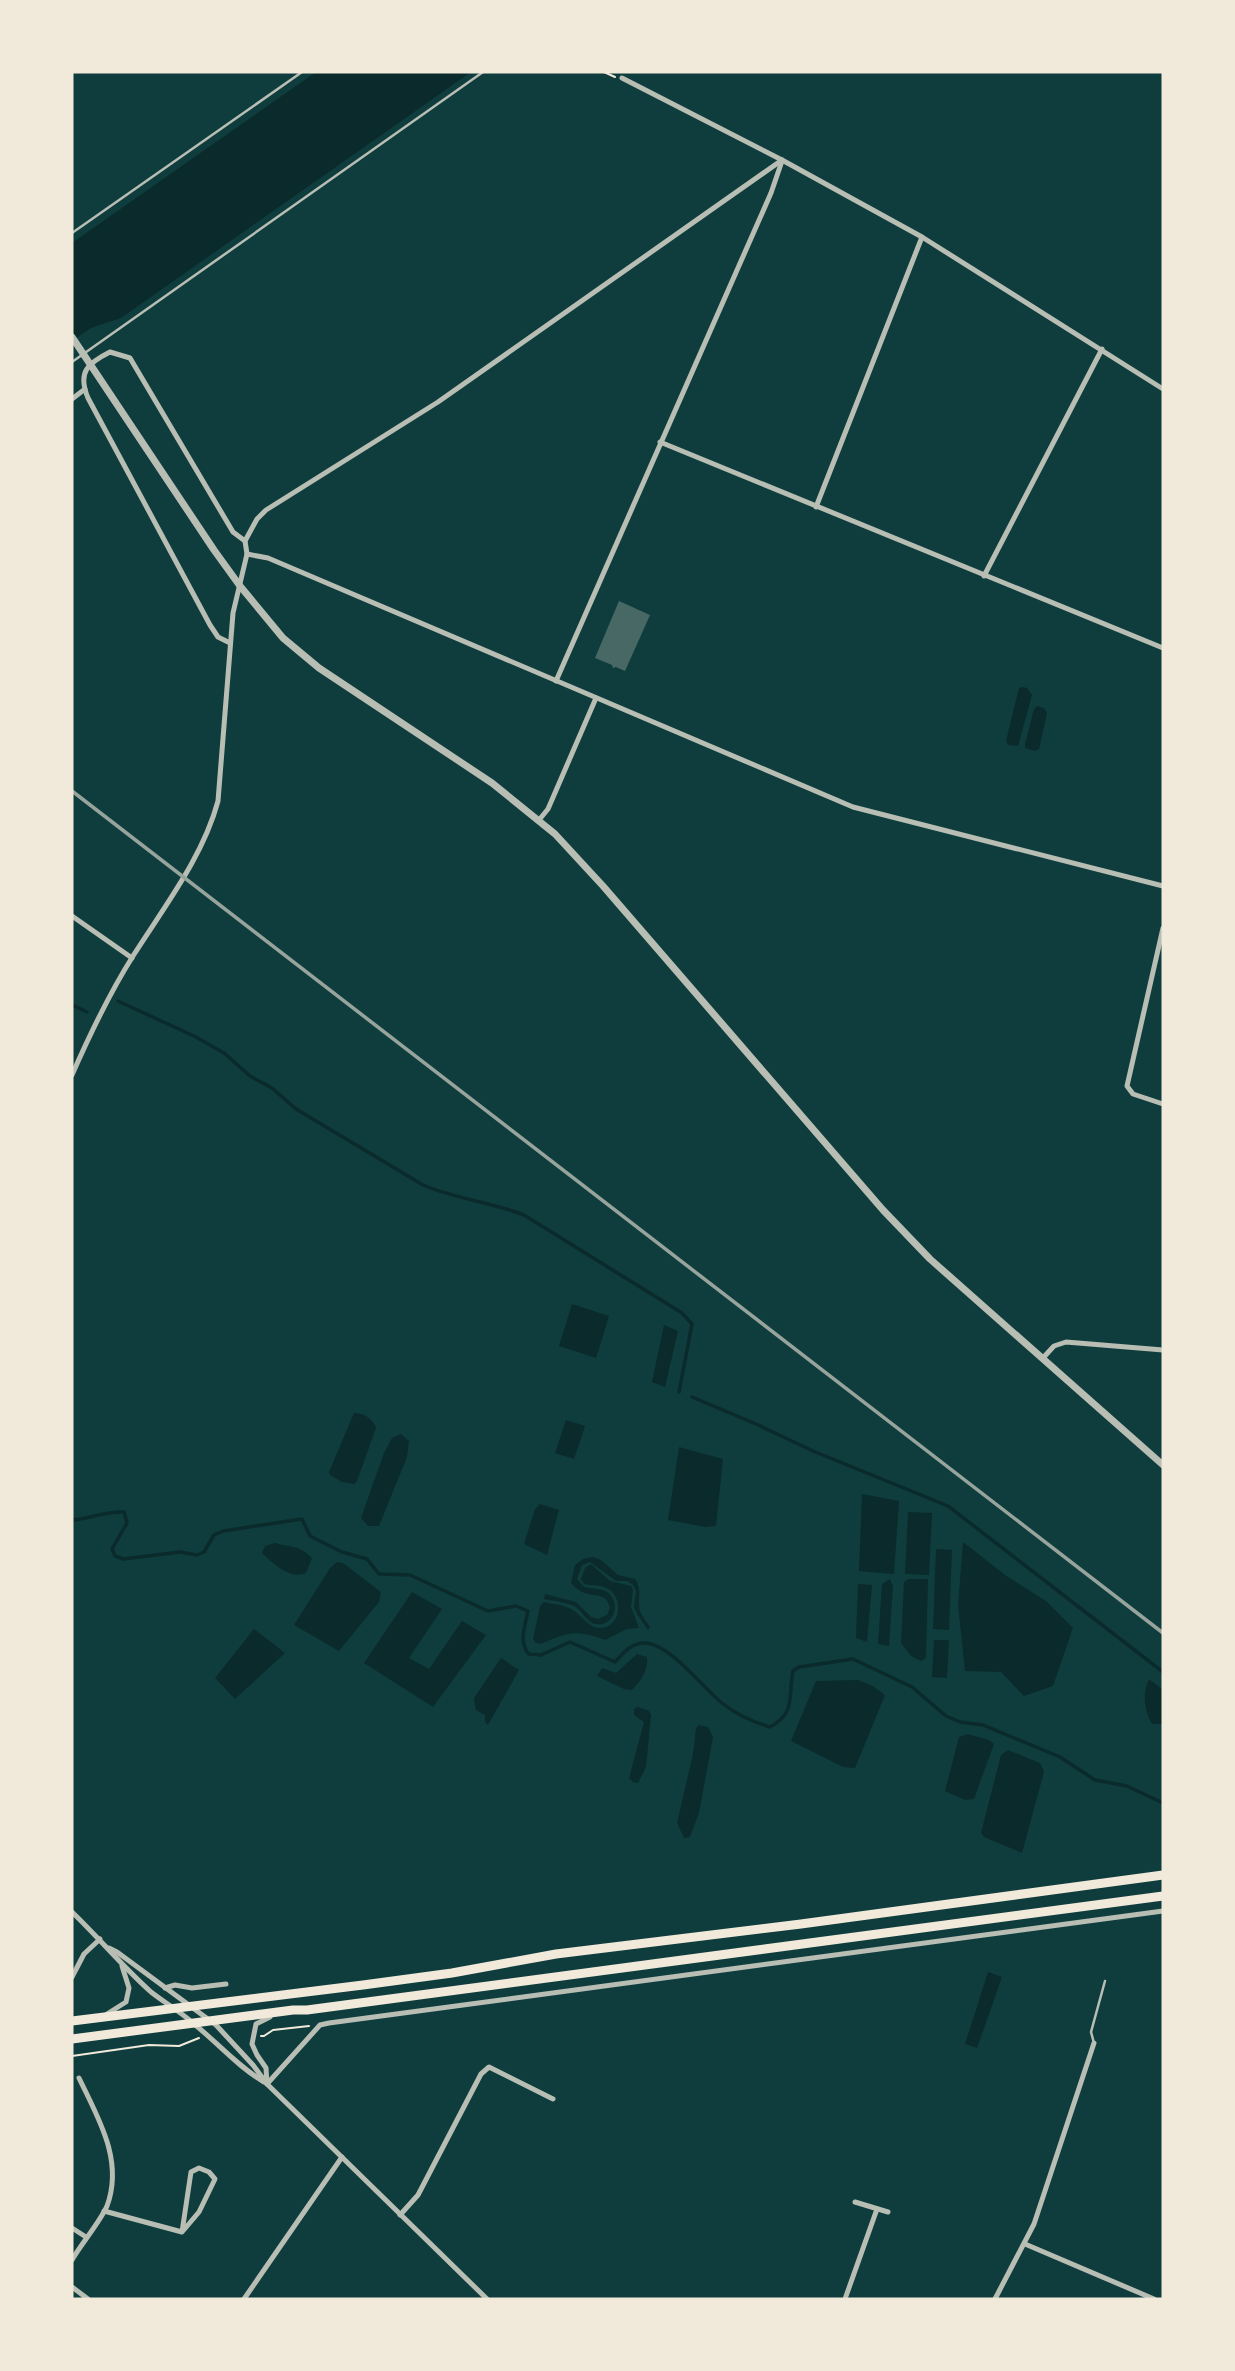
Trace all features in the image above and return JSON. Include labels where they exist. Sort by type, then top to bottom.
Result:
[{"type":"highway","points":[[72,2021],[452,1973],[556,1954],[1163,1875]]},
{"type":"highway","points":[[72,2039],[1163,1896]]},
{"type":"street","points":[[622,78],[782,160],[922,237],[1163,389]]},
{"type":"street","points":[[556,681],[771,192],[782,160]]},
{"type":"street","points":[[72,1075],[97,1017],[193,862],[211,827],[218,801],[233,613],[247,554],[245,541],[257,519],[266,510],[438,402],[782,160]]},
{"type":"street","points":[[816,507],[922,237]]},
{"type":"street","points":[[72,337],[240,586],[283,638],[312,662],[492,783],[555,834],[883,1210],[930,1259],[1163,1465]]},
{"type":"street","points":[[985,576],[1102,349]]},
{"type":"street","points":[[230,643],[219,637],[210,625],[85,389],[86,370],[94,360],[110,352],[130,358],[233,533],[245,541]]},
{"type":"street","points":[[72,398],[85,389]]},
{"type":"street","points":[[660,442],[1163,648]]},
{"type":"street","points":[[247,554],[261,555],[853,807],[1163,886]]},
{"type":"street","points":[[539,820],[548,809],[596,698]]},
{"type":"street","points":[[72,916],[132,958]]},
{"type":"street","points":[[1163,928],[1127,1086],[1133,1094],[1163,1104]]},
{"type":"street","points":[[1042,1359],[1054,1346],[1066,1342],[1163,1350]]},
{"type":"street","points":[[72,1912],[109,1948],[120,1963],[194,2023],[246,2071],[267,2084]]},
{"type":"street","points":[[267,2084],[320,2025],[1163,1912]]},
{"type":"street","points":[[72,1977],[84,1954],[100,1939]]},
{"type":"street","points":[[109,1948],[210,2021],[236,2045],[267,2084],[487,2299]]},
{"type":"street","points":[[97,2018],[126,2002],[129,1988],[120,1963]]},
{"type":"street","points":[[165,1988],[175,1985],[192,1988],[226,1984]]},
{"type":"street","points":[[267,2084],[266,2068],[252,2044],[256,2024],[265,2018],[307,2010]]},
{"type":"street","points":[[995,2299],[1025,2244],[1043,2200],[1094,2043]]},
{"type":"street","points":[[400,2215],[418,2194],[481,2074],[489,2067],[554,2099]]},
{"type":"street","points":[[72,2260],[108,2203],[112,2155],[107,2137],[79,2078]]},
{"type":"street","points":[[244,2299],[342,2157]]},
{"type":"street","points":[[199,2168],[209,2172],[215,2179],[199,2212],[183,2232],[191,2172],[199,2168]]},
{"type":"street","points":[[855,2202],[888,2212]]},
{"type":"street","points":[[845,2299],[877,2209]]},
{"type":"street","points":[[104,2211],[183,2232]]},
{"type":"street","points":[[72,2228],[86,2236]]},
{"type":"street","points":[[1025,2244],[1154,2299]]},
{"type":"street","points":[[72,2287],[88,2299]]},
{"type":"lane","points":[[72,233],[302,72]]},
{"type":"lane","points":[[72,362],[483,72]]},
{"type":"lane","points":[[1094,2043],[1091,2032],[1105,1981]]},
{"type":"path","points":[[604,72],[618,79],[622,78]]},
{"type":"path","points":[[253,2034],[264,2036],[274,2030],[320,2025]]},
{"type":"path","points":[[72,2056],[149,2045],[179,2046],[209,2036]]},
{"type":"water","points":[[316,72],[471,72],[121,318],[91,328],[72,341],[72,243]]},
{"type":"water","points":[[1023,687],[1032,695],[1018,746],[1008,745],[1006,741],[1019,688]]},
{"type":"water","points":[[1037,706],[1044,708],[1047,713],[1039,749],[1035,751],[1025,748],[1025,744]]},
{"type":"water","points":[[572,1304],[609,1316],[596,1358],[559,1346]]},
{"type":"water","points":[[664,1325],[678,1331],[665,1387],[652,1382]]},
{"type":"water","points":[[354,1413],[367,1417],[376,1428],[354,1484],[342,1482],[329,1472]]},
{"type":"water","points":[[566,1420],[585,1426],[574,1459],[555,1453]]},
{"type":"water","points":[[401,1434],[409,1441],[407,1457],[379,1526],[368,1526],[361,1518],[384,1453],[392,1438]]},
{"type":"water","points":[[679,1447],[723,1459],[716,1526],[705,1527],[668,1520]]},
{"type":"water","points":[[862,1494],[899,1501],[894,1574],[859,1571]]},
{"type":"water","points":[[540,1504],[559,1510],[547,1555],[524,1544],[535,1509]]},
{"type":"water","points":[[908,1512],[932,1513],[929,1575],[905,1574]]},
{"type":"water","points":[[963,1542],[1005,1575],[1046,1601],[1073,1628],[1053,1686],[1024,1696],[1001,1672],[965,1671],[958,1605]]},
{"type":"water","points":[[275,1543],[299,1548],[312,1558],[306,1573],[288,1573],[262,1553],[265,1546]]},
{"type":"water","points":[[936,1549],[952,1550],[949,1630],[933,1629]]},
{"type":"water","points":[[593,1557],[601,1560],[618,1575],[635,1579],[639,1589],[640,1610],[650,1627],[648,1630],[634,1607],[636,1591],[633,1585],[627,1581],[616,1581],[590,1562],[582,1565],[577,1579],[584,1587],[603,1590],[614,1600],[614,1612],[608,1621],[603,1624],[593,1623],[576,1607],[544,1599],[545,1594],[576,1602],[591,1617],[598,1619],[607,1615],[610,1608],[604,1598],[583,1592],[571,1583],[575,1565],[583,1559]]},
{"type":"water","points":[[337,1562],[343,1563],[381,1592],[379,1602],[339,1651],[294,1625],[330,1568]]},
{"type":"water","points":[[591,1564],[610,1581],[631,1586],[631,1607],[639,1628],[627,1629],[605,1640],[587,1634],[572,1633],[536,1643],[533,1639],[540,1606],[544,1602],[571,1609],[595,1627],[606,1627],[615,1620],[618,1608],[611,1591],[605,1587],[584,1584],[581,1579],[585,1568]]},
{"type":"water","points":[[890,1579],[893,1586],[889,1646],[878,1644],[882,1584]]},
{"type":"water","points":[[909,1579],[928,1579],[926,1658],[921,1661],[911,1656],[901,1643],[904,1582]]},
{"type":"water","points":[[858,1584],[872,1585],[867,1642],[856,1638]]},
{"type":"water","points":[[412,1592],[442,1609],[409,1658],[429,1669],[462,1621],[486,1635],[433,1707],[364,1663]]},
{"type":"water","points":[[254,1629],[285,1653],[235,1699],[215,1678]]},
{"type":"water","points":[[934,1640],[949,1640],[947,1678],[932,1677]]},
{"type":"water","points":[[637,1654],[647,1657],[646,1667],[632,1690],[597,1676],[602,1668],[616,1673]]},
{"type":"water","points":[[501,1658],[519,1670],[488,1725],[485,1715],[476,1710],[474,1698]]},
{"type":"water","points":[[1149,1679],[1163,1690],[1162,1724],[1152,1724],[1147,1713],[1145,1696]]},
{"type":"water","points":[[858,1680],[885,1695],[855,1768],[843,1767],[791,1741],[816,1681]]},
{"type":"water","points":[[638,1707],[649,1711],[651,1715],[646,1767],[638,1783],[629,1778],[644,1722],[634,1715],[634,1709]]},
{"type":"water","points":[[699,1725],[708,1727],[713,1737],[699,1813],[690,1837],[684,1838],[677,1823],[693,1754],[696,1728]]},
{"type":"water","points":[[968,1734],[994,1744],[974,1799],[965,1800],[945,1791],[959,1737]]},
{"type":"water","points":[[1008,1750],[1040,1763],[1044,1772],[1022,1853],[984,1837],[981,1833],[1001,1755]]},
{"type":"water","points":[[988,1972],[1002,1977],[977,2048],[965,2044]]},
{"type":"building","points":[[619,601],[650,615],[625,671],[595,658]]},
{"type":"waterway","points":[[118,1001],[224,1053],[250,1076],[272,1088],[296,1109],[423,1185],[524,1215],[682,1313],[692,1324],[679,1392]]},
{"type":"waterway","points":[[72,1005],[87,1012]]},
{"type":"waterway","points":[[692,1397],[813,1451],[948,1506],[1163,1672]]},
{"type":"waterway","points":[[72,1520],[124,1512],[127,1523],[112,1549],[115,1556],[123,1559],[180,1552],[197,1555],[204,1552],[214,1535],[223,1531],[302,1519],[310,1536],[342,1552],[367,1559],[379,1574],[410,1575],[488,1611],[516,1606],[528,1611],[523,1639],[529,1654],[541,1655],[570,1642],[615,1662],[636,1644],[656,1645],[676,1659],[728,1707],[744,1717],[770,1727],[778,1722],[787,1710],[793,1671],[799,1667],[853,1659],[912,1687],[946,1716],[960,1722],[983,1725],[1060,1757],[1095,1780],[1127,1786],[1163,1803]]},
{"type":"railway","points":[[72,791],[1163,1633]]}]
